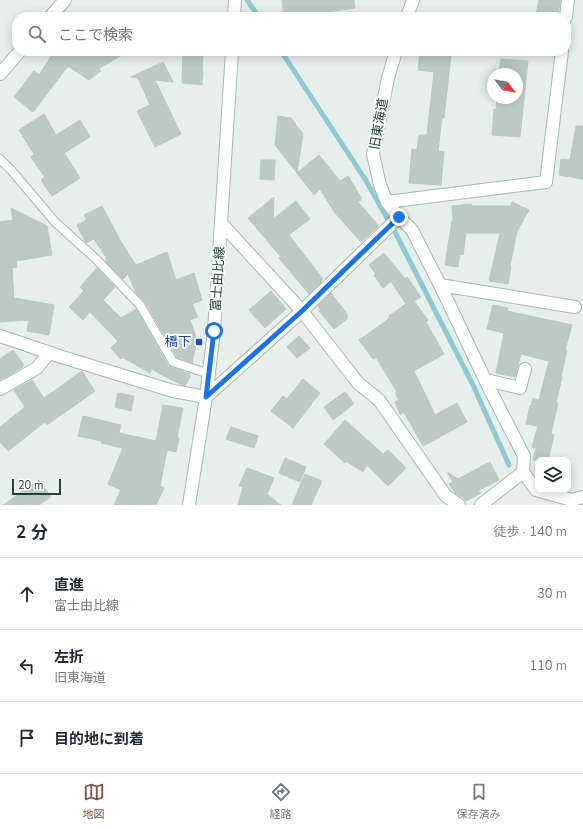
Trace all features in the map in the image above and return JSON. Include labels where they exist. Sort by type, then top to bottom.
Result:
[{"type":"street","points":[[54,12],[65,0]]},
{"type":"street","points":[[234,12],[235,0]]},
{"type":"street","points":[[409,12],[413,0]]},
{"type":"street","points":[[567,12],[568,0]]},
{"type":"street","points":[[0,74],[16,56]]},
{"type":"street","name":"富士由比線","points":[[189,505],[206,397],[214,331],[232,56]]},
{"type":"street","name":"旧東海道","points":[[395,56],[388,78],[373,154],[380,185],[387,202],[412,230],[440,285],[524,456],[523,472]]},
{"type":"street","points":[[387,202],[546,182],[561,56]]},
{"type":"street","points":[[0,336],[49,353],[173,391],[206,397],[302,311],[399,217]]},
{"type":"street","points":[[222,223],[302,311],[358,383],[379,400],[446,496],[459,505]]},
{"type":"street","points":[[440,285],[575,307]]},
{"type":"street","points":[[0,389],[37,368],[49,353]]},
{"type":"street","points":[[486,380],[520,388],[526,370]]},
{"type":"street","points":[[481,505],[523,472],[536,490],[572,500],[583,497]]},
{"type":"lane","points":[[0,159],[55,222],[96,259],[140,305],[173,362],[209,374]]},
{"type":"building","points":[[282,0],[354,0],[355,8],[326,12],[283,12]]},
{"type":"building","points":[[539,0],[560,0],[559,12],[537,12]]},
{"type":"building","points":[[52,56],[120,56],[98,69],[101,71],[89,80],[68,66],[33,112],[14,97],[34,71],[39,75]]},
{"type":"building","points":[[183,56],[203,56],[202,85],[182,83]]},
{"type":"building","points":[[420,56],[451,56],[444,118],[442,118],[438,151],[444,152],[441,185],[409,183],[412,149],[417,150],[419,135],[427,135],[434,72],[418,70]]},
{"type":"building","points":[[501,59],[528,61],[520,137],[492,135],[494,109],[496,110],[496,104],[523,104],[523,68],[500,68]]},
{"type":"building","points":[[163,62],[173,82],[155,80],[181,134],[155,147],[137,111],[150,105],[138,78],[131,77]]},
{"type":"building","points":[[44,114],[56,135],[80,120],[90,137],[64,153],[80,178],[52,196],[41,180],[45,177],[31,157],[34,154],[19,130]]},
{"type":"building","points":[[278,116],[291,118],[303,134],[297,173],[275,145]]},
{"type":"building","points":[[576,126],[583,126],[583,179],[559,175],[561,159],[570,160]]},
{"type":"building","points":[[319,155],[340,181],[348,176],[362,199],[358,202],[379,226],[361,242],[335,213],[320,189],[314,195],[297,173]]},
{"type":"building","points":[[261,160],[275,160],[274,180],[260,179]]},
{"type":"building","points":[[274,197],[273,219],[296,201],[310,219],[289,235],[323,279],[321,281],[322,282],[309,294],[279,258],[281,257],[248,218]]},
{"type":"building","points":[[512,202],[529,210],[517,231],[508,284],[489,281],[500,233],[466,233],[463,255],[460,254],[458,267],[445,265],[453,221],[452,206],[471,204],[472,206],[511,206]]},
{"type":"building","points":[[102,206],[120,240],[136,265],[167,252],[176,280],[194,273],[202,300],[192,304],[198,317],[190,320],[197,340],[192,363],[177,357],[145,302],[136,293],[128,274],[123,279],[105,261],[107,259],[94,239],[86,243],[77,225],[87,220],[84,215]]},
{"type":"building","points":[[11,208],[47,226],[52,255],[16,261],[17,267],[12,268],[14,298],[54,305],[49,335],[27,331],[29,320],[0,322],[0,222],[13,220]]},
{"type":"building","points":[[384,253],[405,279],[407,277],[421,297],[414,301],[428,320],[426,322],[444,354],[414,371],[435,415],[457,403],[467,422],[423,446],[404,412],[400,414],[395,402],[399,400],[395,393],[397,392],[376,357],[373,359],[359,340],[390,318],[389,316],[406,304],[391,281],[383,288],[374,275],[376,274],[369,265]]},
{"type":"building","points":[[97,268],[115,287],[103,300],[121,318],[136,309],[168,365],[190,374],[185,386],[152,369],[150,373],[122,357],[121,359],[111,348],[118,341],[90,312],[83,320],[69,307],[84,291],[80,287]]},
{"type":"building","points":[[271,291],[286,309],[265,328],[249,310]]},
{"type":"building","points":[[331,293],[347,314],[347,319],[334,329],[319,311],[321,310],[318,306]]},
{"type":"building","points":[[493,305],[508,308],[507,311],[572,325],[565,350],[567,350],[556,403],[558,403],[551,434],[554,435],[549,457],[535,457],[535,460],[533,460],[536,448],[532,447],[538,426],[526,424],[533,398],[539,400],[549,361],[521,354],[515,377],[496,373],[504,333],[487,329]]},
{"type":"building","points":[[299,336],[310,348],[297,358],[287,347]]},
{"type":"building","points":[[13,350],[24,365],[0,380],[0,359]]},
{"type":"building","points":[[82,371],[95,391],[47,425],[45,422],[8,451],[0,442],[0,427],[25,407],[14,390],[32,380],[44,398]]},
{"type":"building","points":[[303,379],[320,393],[293,428],[271,411],[283,396],[287,399]]},
{"type":"building","points":[[345,392],[354,404],[333,420],[324,407]]},
{"type":"building","points":[[118,393],[134,396],[131,411],[115,407]]},
{"type":"building","points":[[163,405],[183,408],[177,437],[179,438],[176,452],[167,450],[160,486],[164,488],[156,505],[114,505],[121,490],[108,484],[123,448],[101,443],[102,441],[78,436],[83,416],[121,425],[119,433],[156,441]]},
{"type":"building","points":[[345,420],[383,454],[388,450],[406,468],[388,486],[367,465],[363,472],[346,461],[345,463],[324,444]]},
{"type":"building","points":[[231,427],[258,436],[254,448],[226,439]]},
{"type":"building","points":[[285,458],[306,467],[300,482],[279,473]]},
{"type":"building","points":[[490,462],[499,480],[477,491],[481,493],[466,501],[455,493],[449,484],[453,482],[447,472],[458,479]]},
{"type":"building","points":[[247,468],[274,478],[267,494],[281,505],[238,505],[243,487],[239,486]]},
{"type":"building","points":[[305,474],[322,481],[311,505],[292,505]]},
{"type":"building","points":[[39,480],[51,497],[39,505],[3,505]]},
{"type":"waterway","points":[[247,0],[255,12]]},
{"type":"waterway","points":[[284,56],[365,179],[396,234],[473,385],[509,465]]},
{"type":"place","name":"橋下","points":[[199,342]]},
{"type":"route","points":[[214,331],[206,397],[302,311],[399,217]]}]
